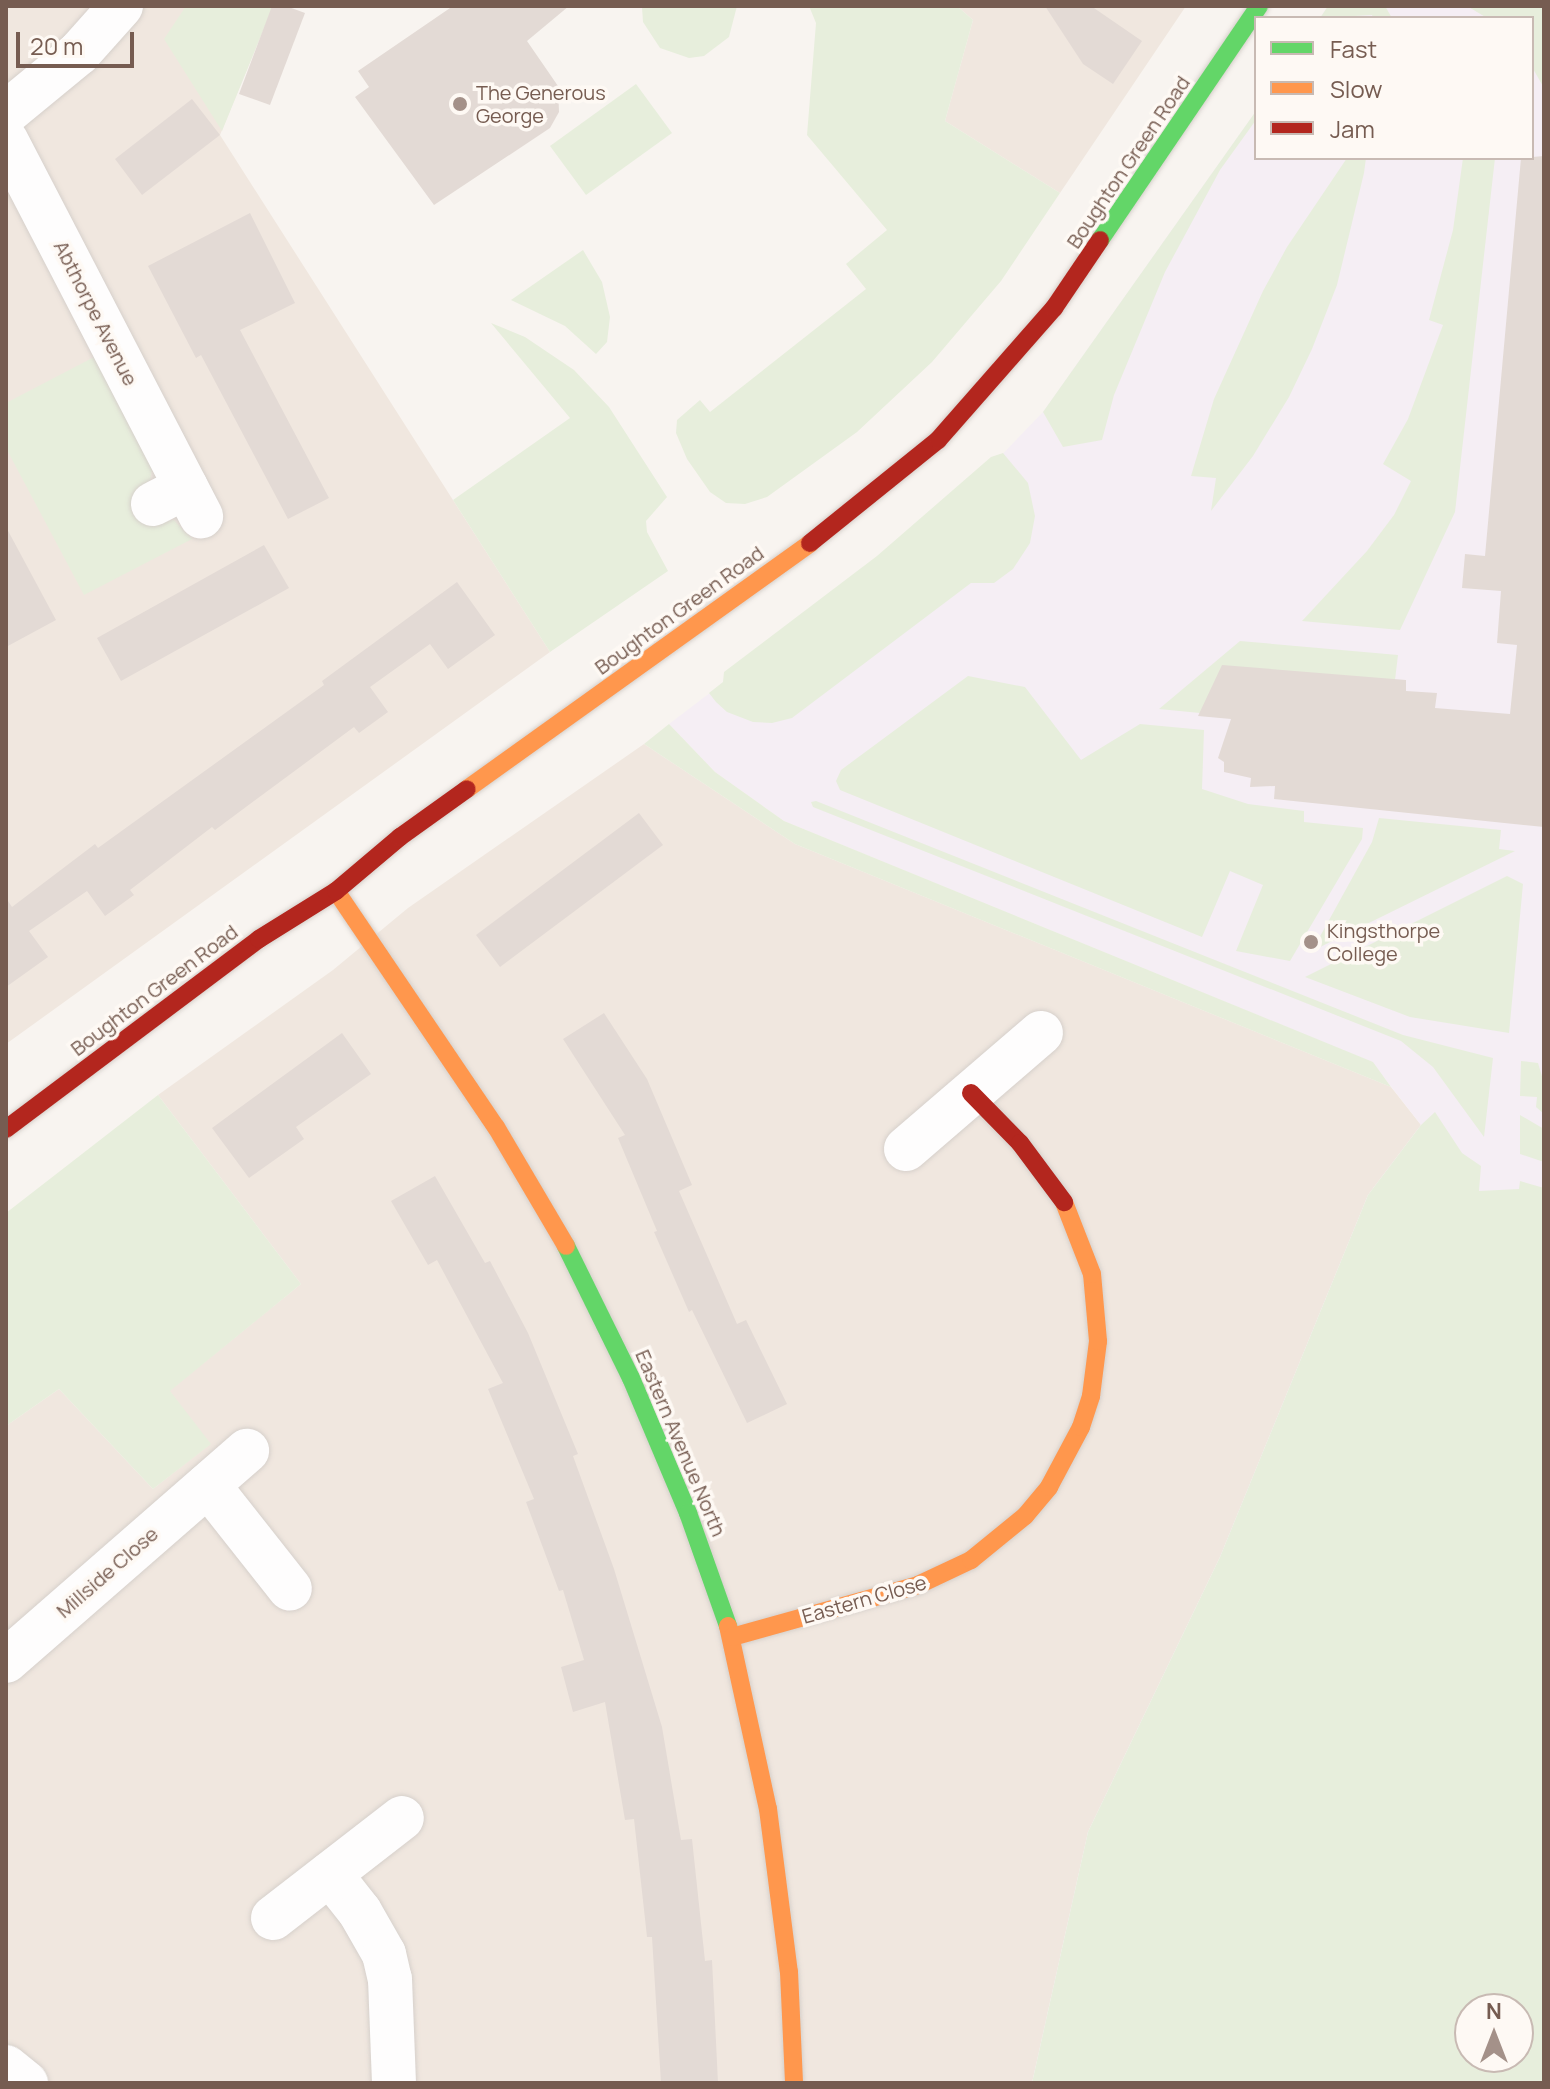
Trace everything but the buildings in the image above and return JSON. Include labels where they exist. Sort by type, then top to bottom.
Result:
[{"type":"street","points":[[6,113],[79,53],[121,6]]},
{"type":"street","name":"Boughton Green Road","points":[[12,1112],[259,939],[336,891],[400,837],[812,541],[938,440],[1013,358],[1062,298],[1259,6]]},
{"type":"street","name":"Abthorpe Avenue","points":[[6,140],[180,502]]},
{"type":"street","name":"Eastern Avenue North","points":[[336,891],[496,1127],[568,1248],[631,1378],[683,1500],[732,1637],[755,1738],[775,1856],[789,1972],[794,2083]]},
{"type":"street","points":[[906,1149],[1041,1033]]},
{"type":"street","name":"Eastern Close","points":[[732,1637],[918,1585],[971,1560],[1003,1537],[1033,1506],[1055,1476],[1081,1427],[1091,1396],[1098,1341],[1096,1306],[1088,1262],[1066,1205],[1046,1175],[971,1093]]},
{"type":"street","name":"Millside Close","points":[[6,1661],[247,1451]]},
{"type":"street","points":[[208,1485],[290,1589]]},
{"type":"street","points":[[273,1918],[402,1818]]},
{"type":"street","points":[[330,1874],[360,1912],[384,1954],[390,1979],[394,2083]]},
{"type":"street","points":[[6,2067],[26,2083]]},
{"type":"shaded area","points":[[6,6],[273,6],[220,135],[550,652],[6,1044]]},
{"type":"shaded area","points":[[957,6],[1186,6],[1060,193],[945,121],[973,20]]},
{"type":"shaded area","name":"Kingsthorpe College","points":[[1328,6],[1544,8],[1544,2083],[1032,2083],[1088,1832],[1220,1557],[1368,1195],[1421,1125],[1372,1062],[784,821],[715,772],[669,724],[883,561],[969,489],[1043,412],[1254,114],[1254,160],[1534,160],[1534,16],[1321,16]]},
{"type":"shaded area","points":[[644,744],[795,844],[1391,1087],[1421,1125],[1368,1195],[1220,1557],[1088,1832],[1032,2083],[6,2083],[6,1426],[59,1389],[153,1489],[210,1444],[169,1391],[301,1284],[158,1095],[333,970],[408,908]]},
{"type":"green space","points":[[186,6],[273,6],[222,131],[164,39]]},
{"type":"green space","points":[[737,6],[729,37],[704,56],[689,58],[660,48],[643,22],[642,7]]},
{"type":"green space","points":[[809,6],[957,6],[973,20],[945,121],[1060,193],[1001,281],[932,362],[857,432],[767,497],[745,504],[726,503],[710,492],[687,459],[676,433],[677,420],[700,400],[710,412],[866,289],[846,264],[887,230],[807,135],[816,23]]},
{"type":"green space","points":[[1328,6],[1385,6],[1391,16],[1372,15],[1321,16]]},
{"type":"green space","points":[[1467,6],[1544,8],[1544,88],[1534,70],[1534,16],[1484,16]]},
{"type":"green space","points":[[636,84],[672,133],[586,195],[550,146]]},
{"type":"green space","points":[[1254,114],[1254,123],[1220,170],[1165,272],[1114,395],[1102,440],[1063,447],[1043,412]]},
{"type":"green space","points":[[1346,160],[1366,160],[1337,285],[1312,349],[1289,397],[1253,456],[1211,511],[1216,478],[1191,476],[1214,399],[1263,291],[1287,247]]},
{"type":"green space","points":[[1463,160],[1495,160],[1455,512],[1400,630],[1302,621],[1367,551],[1394,515],[1411,481],[1383,464],[1408,419],[1443,325],[1429,320],[1453,230]]},
{"type":"green space","points":[[583,250],[602,282],[610,317],[607,342],[596,354],[565,326],[511,300]]},
{"type":"green space","points":[[491,323],[525,337],[574,370],[609,407],[667,497],[646,521],[647,532],[668,571],[550,652],[453,500],[570,418]]},
{"type":"green space","points":[[96,356],[153,466],[149,484],[132,500],[142,519],[174,520],[192,539],[84,595],[6,448],[6,403]]},
{"type":"green space","points":[[1003,453],[1028,483],[1035,516],[1030,543],[1013,569],[994,583],[971,583],[792,718],[772,723],[753,722],[727,712],[716,702],[709,693],[723,682],[724,672],[877,556],[991,457]]},
{"type":"green space","points":[[1240,641],[1398,655],[1395,680],[1200,713],[1159,709]]},
{"type":"green space","points":[[968,676],[1025,687],[1081,760],[1140,724],[1204,730],[1202,789],[1248,804],[1304,811],[1304,822],[1363,828],[1362,839],[1290,961],[1236,951],[1263,885],[1230,871],[1202,937],[840,790],[836,781],[841,770]]},
{"type":"green space","points":[[669,724],[715,772],[784,821],[1373,1062],[1391,1087],[795,844],[644,744]]},
{"type":"green space","points":[[816,801],[1403,1035],[1493,1058],[1484,1137],[1433,1067],[1401,1041],[813,807],[811,802]]},
{"type":"green space","points":[[1379,818],[1501,830],[1499,849],[1515,851],[1312,951],[1372,842]]},
{"type":"green space","points":[[1507,876],[1523,884],[1509,1033],[1410,1017],[1305,977]]},
{"type":"green space","points":[[1521,1061],[1538,1063],[1544,1083],[1544,1114],[1536,1107],[1537,1097],[1520,1096]]},
{"type":"green space","points":[[158,1095],[301,1284],[170,1391],[211,1444],[153,1489],[59,1389],[6,1426],[6,1213]]},
{"type":"green space","points":[[1435,1112],[1462,1153],[1481,1166],[1479,1191],[1519,1189],[1520,1181],[1544,1188],[1544,2083],[1032,2083],[1088,1832],[1220,1557],[1368,1195],[1421,1125]]},
{"type":"green space","points":[[1520,1115],[1544,1129],[1544,1162],[1520,1154]]},
{"type":"traffic: fast","points":[[1100,240],[1259,6]]},
{"type":"traffic: fast","points":[[566,1246],[631,1378],[688,1513],[728,1626]]},
{"type":"traffic: slow","points":[[467,789],[810,543]]},
{"type":"traffic: slow","points":[[336,891],[496,1127],[566,1246]]},
{"type":"traffic: slow","points":[[732,1637],[918,1585],[971,1560],[1025,1516],[1049,1487],[1081,1427],[1091,1396],[1098,1341],[1092,1274],[1064,1202]]},
{"type":"traffic: slow","points":[[728,1626],[768,1809],[789,1972],[794,2083]]},
{"type":"traffic: jam","points":[[810,543],[938,440],[1054,308],[1100,240]]},
{"type":"traffic: jam","points":[[6,1129],[259,939],[336,891],[400,837],[467,789]]},
{"type":"traffic: jam","points":[[971,1093],[1020,1143],[1064,1202]]},
{"type":"place","name":"The Generous George","points":[[460,104]]},
{"type":"place","name":"Kingsthorpe College","points":[[1311,942]]}]
